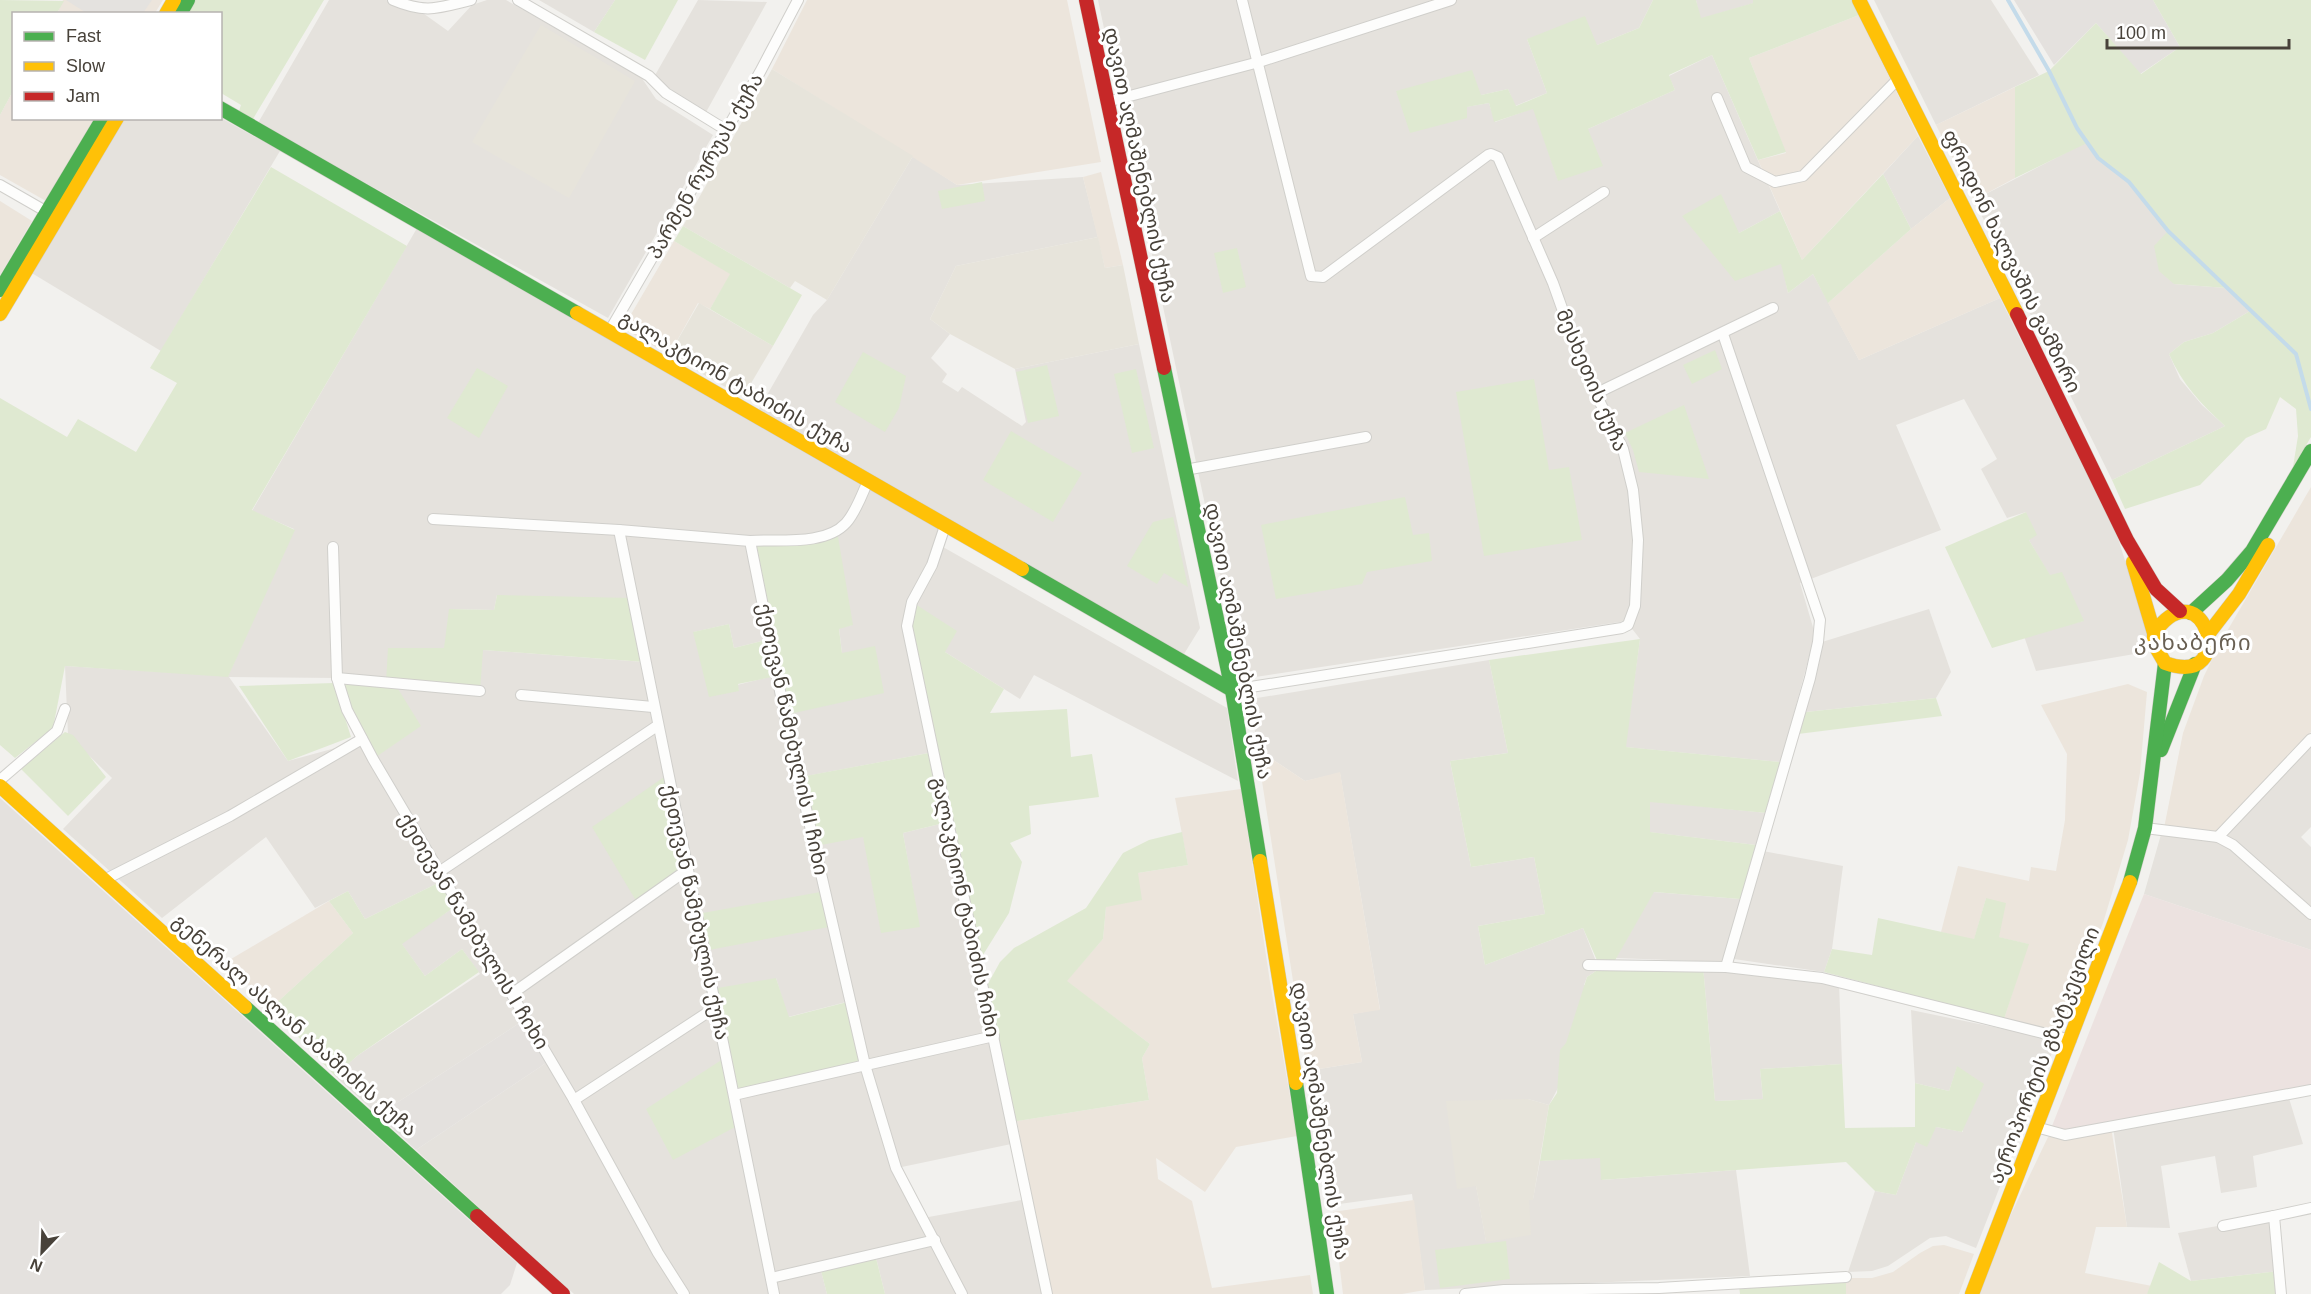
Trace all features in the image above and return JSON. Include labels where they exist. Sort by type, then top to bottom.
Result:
[{"type":"main road","name":"დავით აღმაშენებლის ქუჩა","points":[[1086,0],[1232,690],[1315,1200],[1327,1294]]},
{"type":"main road","name":"ფრიდონ ხალვაშის გამზირი","points":[[1859,0],[1972,221],[2127,540]]},
{"type":"main road","name":"გალაკტიონ ტაბიძის ქუჩა","points":[[222,109],[1232,690]]},
{"type":"main road","points":[[0,291],[102,120]]},
{"type":"main road","points":[[0,314],[116,120]]},
{"type":"main road","points":[[2154,633],[2159,622],[2168,615],[2186,612],[2227,580],[2252,551],[2310,453]]},
{"type":"main road","points":[[2209,633],[2239,594],[2311,473]]},
{"type":"main road","points":[[2127,540],[2156,589],[2205,624],[2209,633],[2207,651],[2195,664],[2185,668],[2165,663],[2156,650],[2154,633],[2127,540]]},
{"type":"main road","name":"აეროპორტის გზატკეცილი","points":[[1972,1294],[2126,898],[2145,828],[2165,663]]},
{"type":"main road","name":"აეროპორტის გზატკეცილი","points":[[2151,780],[2167,730],[2195,664]]},
{"type":"main road","name":"გენერალ ასლან აბაშიძის ქუჩა","points":[[0,786],[563,1294]]},
{"type":"street","points":[[393,0],[418,10],[445,8],[471,0]]},
{"type":"street","points":[[518,0],[649,76],[666,93],[726,130]]},
{"type":"street","name":"პარმენ რურუას ქუჩა","points":[[609,332],[794,13],[798,0]]},
{"type":"street","points":[[1242,0],[1259,62]]},
{"type":"street","points":[[1107,102],[1259,62],[1450,0]]},
{"type":"street","name":"მესხეთის ქუჩა","points":[[1232,690],[1628,625],[1635,606],[1638,540],[1633,490],[1623,449],[1595,394],[1498,157],[1491,154],[1323,277],[1311,276],[1308,272],[1259,62]]},
{"type":"street","points":[[1717,98],[1746,167],[1775,182],[1803,176],[1899,78]]},
{"type":"street","points":[[0,185],[47,212]]},
{"type":"street","points":[[1533,238],[1604,192]]},
{"type":"street","points":[[1595,394],[1773,308]]},
{"type":"street","points":[[1723,334],[1820,620],[1810,678],[1726,967]]},
{"type":"street","points":[[1185,470],[1366,437]]},
{"type":"street","points":[[433,519],[619,530],[750,541],[816,538],[837,531],[848,521],[868,481]]},
{"type":"street","name":"გალაკტიონ ტაბიძის ჩიხი","points":[[945,526],[933,565],[912,602],[907,626],[1047,1294]]},
{"type":"street","name":"ქეთევან წამებულის ქუჩა","points":[[619,530],[653,707],[774,1294]]},
{"type":"street","name":"ქეთევან წამებულის II ჩიხი","points":[[750,541],[788,726],[865,1065],[896,1168],[963,1294]]},
{"type":"street","name":"ქეთევან წამებულის I ჩიხი","points":[[333,547],[337,678],[347,710],[439,872],[513,993],[658,1253],[684,1294]]},
{"type":"street","points":[[337,678],[480,691]]},
{"type":"street","points":[[521,695],[653,707]]},
{"type":"street","points":[[0,780],[57,731],[65,709]]},
{"type":"street","points":[[439,872],[657,726]]},
{"type":"street","points":[[104,880],[246,807],[362,739]]},
{"type":"street","points":[[2218,837],[2311,739]]},
{"type":"street","points":[[2145,828],[2218,837],[2234,845],[2311,914]]},
{"type":"street","points":[[513,993],[687,870]]},
{"type":"street","points":[[1588,965],[1726,967],[1822,978],[2071,1040]]},
{"type":"street","points":[[574,1100],[716,1007]]},
{"type":"street","points":[[734,1095],[994,1036]]},
{"type":"street","points":[[2037,1127],[2065,1135],[2311,1090]]},
{"type":"street","points":[[2223,1227],[2311,1208]]},
{"type":"street","points":[[2274,1216],[2281,1294]]},
{"type":"street","points":[[771,1278],[935,1240]]},
{"type":"street","points":[[1465,1294],[1504,1290],[1659,1288],[1846,1277]]},
{"type":"shaded area","points":[[63,0],[163,0],[156,12],[58,12]]},
{"type":"shaded area","points":[[66,0],[152,0],[144,12],[85,12]]},
{"type":"shaded area","points":[[329,0],[386,0],[420,11],[448,31],[472,5],[487,0],[506,0],[641,77],[656,99],[713,135],[608,318],[258,123]]},
{"type":"shaded area","points":[[539,0],[615,0],[594,32]]},
{"type":"shaded area","points":[[698,0],[767,2],[705,114],[654,77]]},
{"type":"shaded area","points":[[807,0],[1067,0],[1101,162],[957,185],[772,69]]},
{"type":"shaded area","points":[[1098,0],[1653,0],[1639,28],[1597,45],[1527,39],[1547,93],[1515,106],[1508,89],[1481,95],[1397,91],[1467,118],[1466,107],[1489,103],[1495,122],[1534,108],[1558,180],[1588,129],[1675,90],[1669,76],[1712,55],[1780,211],[1739,233],[1682,215],[1782,264],[1788,293],[1813,274],[1859,360],[2000,298],[2117,535],[2148,634],[2146,652],[2036,671],[2024,636],[2083,621],[2050,576],[2029,540],[2026,512],[2007,518],[1981,469],[1997,459],[1964,399],[1896,425],[1941,530],[1800,583],[1815,634],[1781,762],[1625,747],[1640,639],[1626,621],[1242,679]]},
{"type":"shaded area","points":[[1696,0],[1753,0],[1754,3],[1700,19]]},
{"type":"shaded area","points":[[1874,0],[1991,0],[2039,75],[1936,125]]},
{"type":"shaded area","points":[[2014,0],[2153,0],[2180,47],[2140,74],[2096,23],[2054,65]]},
{"type":"shaded area","points":[[1859,15],[1918,136],[1802,260],[1758,160],[1786,153],[1749,58]]},
{"type":"shaded area","points":[[541,25],[635,81],[569,198],[472,142]]},
{"type":"shaded area","points":[[772,69],[913,156],[827,300],[795,281],[790,288],[683,226]]},
{"type":"shaded area","points":[[2015,87],[2015,178],[1974,200],[1936,125]]},
{"type":"shaded area","points":[[12,93],[12,120],[93,120],[46,201],[0,175],[0,115]]},
{"type":"shaded area","points":[[222,119],[280,151],[161,351],[30,272],[120,120]]},
{"type":"shaded area","points":[[1918,136],[1950,198],[1911,229],[1883,174]]},
{"type":"shaded area","points":[[2087,142],[2098,158],[2129,182],[2168,231],[2174,284],[2226,288],[2250,311],[2213,333],[2184,342],[2169,354],[2180,379],[2202,405],[2225,426],[2112,480],[1974,200]]},
{"type":"shaded area","points":[[913,156],[957,185],[1083,177],[1098,237],[956,266],[930,319],[950,334],[931,358],[947,374],[942,382],[958,392],[962,387],[1022,426],[1026,422],[1015,369],[1139,344],[1200,628],[1184,654],[759,409],[813,315],[827,300]]},
{"type":"shaded area","points":[[1101,172],[1123,265],[1105,268],[1083,177]]},
{"type":"shaded area","points":[[1950,198],[2000,298],[1859,360],[1828,303],[1911,229]]},
{"type":"shaded area","points":[[0,201],[32,221],[0,275]]},
{"type":"shaded area","points":[[420,223],[945,526],[912,602],[934,752],[801,777],[863,837],[919,926],[903,833],[948,822],[1016,1143],[897,1168],[923,1218],[1027,1199],[1047,1294],[885,1294],[875,1254],[820,1267],[827,1294],[684,1294],[513,993],[465,903],[442,878],[373,759],[395,683],[483,650],[644,662],[497,595],[494,610],[450,609],[445,648],[386,683],[337,678],[229,677],[288,761],[361,741],[440,882],[365,919],[348,891],[315,908],[266,837],[162,918],[63,829],[112,778],[68,735],[65,666],[228,676],[294,529],[252,511]],"holes":[[[729,624],[734,648],[770,639],[852,625],[839,628],[842,653],[777,675],[737,685],[739,691],[694,632]],[[776,978],[788,1017],[850,1001],[734,1095],[726,1057]]]},
{"type":"shaded area","points":[[1098,237],[1105,268],[1123,265],[1139,344],[1015,369],[950,334],[930,319],[956,266]]},
{"type":"shaded area","points":[[674,241],[731,274],[710,309],[698,303],[669,355],[623,328]]},
{"type":"shaded area","points":[[699,303],[773,346],[743,397],[669,355]]},
{"type":"shaded area","points":[[2311,487],[2311,732],[2216,834],[2164,828],[2183,733],[2204,676],[2219,645]]},
{"type":"shaded area","points":[[943,547],[1227,708],[1238,781],[1034,675],[1020,699],[945,652],[915,604]]},
{"type":"shaded area","points":[[1929,609],[1951,672],[1936,698],[1806,712],[1822,642]]},
{"type":"shaded area","points":[[1489,660],[1508,753],[1450,761],[1471,867],[1534,857],[1545,914],[1478,926],[1485,965],[1583,928],[1599,969],[1587,977],[1584,985],[1611,988],[1549,1105],[1528,1099],[1458,1188],[1476,1185],[1486,1241],[1529,1199],[1533,1199],[1540,1161],[1601,1157],[1602,1180],[1736,1170],[1750,1276],[1425,1290],[1412,1194],[1332,1205],[1307,1071],[1362,1062],[1353,1014],[1380,1009],[1340,773],[1305,781],[1257,749],[1251,699]]},
{"type":"shaded area","points":[[2128,684],[2147,692],[2140,773],[2128,840],[2103,923],[2061,1031],[2004,1019],[2028,944],[1998,937],[1986,898],[1974,940],[1941,932],[1958,866],[2029,881],[2031,867],[2056,871],[2065,820],[2067,754],[2041,705]]},
{"type":"shaded area","points":[[2311,739],[2311,827],[2301,837],[2311,847],[2311,950],[2144,894],[2162,831]]},
{"type":"shaded area","points":[[1257,749],[1305,781],[1340,772],[1380,1010],[1353,1014],[1362,1062],[1307,1071]]},
{"type":"shaded area","points":[[1241,789],[1270,982],[1297,1136],[1236,1147],[1205,1192],[1156,1158],[1158,1179],[1192,1201],[1212,1288],[1310,1275],[1313,1294],[1050,1294],[1017,1121],[1149,1100],[1142,1058],[1150,1044],[1066,981],[1103,939],[1106,907],[1138,873],[1188,865],[1175,798]]},
{"type":"shaded area","points":[[0,798],[517,1263],[510,1285],[501,1294],[0,1294]]},
{"type":"shaded area","points":[[1649,801],[1767,813],[1756,845],[1649,832]]},
{"type":"shaded area","points":[[1763,851],[1843,866],[1832,949],[1824,972],[1734,959]]},
{"type":"shaded area","points":[[1653,892],[1740,899],[1723,962],[1616,958]]},
{"type":"shaded area","points":[[2144,894],[2311,950],[2311,1088],[2065,1132],[2052,1126]]},
{"type":"shaded area","points":[[329,901],[353,933],[271,1008],[226,962]]},
{"type":"shaded area","points":[[453,908],[521,1022],[378,1115],[335,1076],[357,1056],[480,974],[462,949],[425,976],[401,943]]},
{"type":"shaded area","points":[[1703,966],[1839,983],[1842,1064],[1760,1069],[1763,1099],[1715,1101]]},
{"type":"shaded area","points":[[1911,1010],[2057,1040],[1976,1248],[1946,1236],[1930,1238],[1888,1266],[1872,1271],[1848,1272],[1875,1191],[1896,1195],[1916,1142],[1936,1127],[1963,1132],[1957,1067],[1949,1091],[1915,1083]]},
{"type":"shaded area","points":[[521,1022],[546,1063],[416,1150],[378,1115]]},
{"type":"shaded area","points":[[546,1063],[679,1294],[574,1294],[416,1150]]},
{"type":"shaded area","points":[[2288,1095],[2303,1144],[2253,1156],[2257,1187],[2221,1193],[2215,1156],[2161,1166],[2170,1228],[2127,1227],[2113,1127]]},
{"type":"shaded area","points":[[1528,1099],[1549,1105],[1533,1200],[1529,1200],[1531,1235],[1486,1242],[1476,1186],[1457,1189],[1446,1101]]},
{"type":"shaded area","points":[[2111,1127],[2127,1227],[2096,1227],[2085,1273],[2152,1286],[2147,1294],[1973,1294],[2048,1137]]},
{"type":"shaded area","points":[[1414,1200],[1425,1290],[1402,1294],[1343,1294],[1333,1212]]},
{"type":"shaded area","points":[[2274,1216],[2279,1271],[2191,1281],[2178,1233]]},
{"type":"shaded area","points":[[1944,1245],[1974,1254],[1959,1294],[1846,1294],[1846,1278],[1872,1278],[1893,1272],[1933,1246]]},
{"type":"green space","points":[[0,0],[64,1],[58,12],[12,12],[12,93],[0,115]]},
{"type":"green space","points":[[194,0],[324,0],[253,119],[239,111],[241,105],[222,94],[222,12],[187,12]]},
{"type":"green space","points":[[615,0],[678,0],[645,60],[594,32]]},
{"type":"green space","points":[[1653,0],[1696,0],[1701,18],[1753,3],[1753,0],[1854,0],[1859,15],[1749,58],[1786,152],[1758,160],[1712,55],[1669,75],[1675,90],[1588,129],[1603,166],[1558,181],[1533,109],[1494,122],[1489,103],[1467,107],[1467,118],[1410,133],[1396,91],[1472,70],[1481,95],[1508,89],[1516,106],[1547,93],[1527,39],[1585,16],[1597,45],[1639,28]]},
{"type":"green space","points":[[2153,0],[2311,0],[2311,437],[2293,467],[2298,436],[2296,409],[2280,397],[2266,429],[2246,438],[2200,485],[2125,509],[2112,480],[2225,426],[2193,393],[2169,354],[2184,342],[2213,333],[2250,311],[2226,288],[2174,284],[2159,271],[2154,246],[2168,231],[2129,182],[2098,158],[2087,143],[2015,178],[2015,87],[2049,71],[2096,23],[2141,74],[2180,47]]},
{"type":"green space","points":[[271,167],[407,246],[252,510],[295,530],[228,677],[65,666],[53,728],[15,758],[0,745],[0,398],[67,437],[78,419],[136,452],[177,383],[150,368]]},
{"type":"green space","points":[[1883,174],[1911,229],[1828,303],[1813,274],[1788,293],[1781,264],[1735,281],[1682,216],[1721,194],[1739,233],[1780,211],[1802,260]]},
{"type":"green space","points":[[982,182],[985,201],[942,209],[938,191]]},
{"type":"green space","points":[[683,226],[802,295],[773,346],[710,309],[730,274],[674,241]]},
{"type":"green space","points":[[1237,248],[1246,287],[1223,293],[1214,253]]},
{"type":"green space","points":[[1715,350],[1722,369],[1692,384],[1683,365]]},
{"type":"green space","points":[[863,352],[906,376],[899,408],[885,432],[835,402]]},
{"type":"green space","points":[[1047,365],[1059,416],[1028,423],[1016,372]]},
{"type":"green space","points":[[477,368],[508,386],[479,438],[447,418]]},
{"type":"green space","points":[[1136,369],[1154,448],[1132,453],[1114,374]]},
{"type":"green space","points":[[1534,379],[1549,470],[1569,467],[1582,540],[1484,556],[1456,392]]},
{"type":"green space","points":[[1684,405],[1709,479],[1639,472],[1625,433]]},
{"type":"green space","points":[[1011,431],[1082,473],[1053,522],[983,480]]},
{"type":"green space","points":[[1405,497],[1413,535],[1429,533],[1432,561],[1367,572],[1362,584],[1276,599],[1261,525]]},
{"type":"green space","points":[[2026,512],[2037,535],[2029,540],[2050,575],[2062,572],[2084,621],[1992,648],[1945,547]]},
{"type":"green space","points":[[1173,517],[1188,587],[1164,573],[1157,584],[1127,566],[1153,522]]},
{"type":"green space","points":[[837,531],[853,625],[839,629],[842,653],[875,646],[884,693],[785,715],[777,676],[738,684],[739,691],[709,697],[693,632],[729,624],[734,648],[770,639],[750,541]]},
{"type":"green space","points":[[497,595],[632,598],[645,662],[483,650],[480,691],[395,684],[421,726],[373,759],[337,678],[386,683],[388,648],[444,648],[449,609],[494,610]]},
{"type":"green space","points":[[912,602],[957,631],[945,652],[1004,689],[990,713],[1067,709],[1071,757],[1092,754],[1099,797],[1029,806],[1031,834],[1010,843],[1022,862],[1009,913],[978,963],[948,822],[903,833],[920,927],[881,933],[863,837],[816,846],[800,777],[934,752],[907,626]]},
{"type":"green space","points":[[1640,639],[1626,747],[1781,762],[1767,813],[1650,802],[1650,832],[1756,845],[1740,899],[1654,892],[1613,964],[1703,966],[1715,1101],[1763,1099],[1760,1069],[1842,1064],[1845,1128],[1915,1127],[1915,1083],[1949,1091],[1957,1066],[1984,1084],[1962,1132],[1936,1127],[1927,1147],[1916,1142],[1896,1195],[1875,1191],[1846,1162],[1601,1180],[1600,1158],[1540,1161],[1549,1105],[1557,1093],[1560,1050],[1566,1043],[1587,977],[1599,969],[1599,965],[1583,928],[1485,965],[1478,926],[1545,914],[1534,857],[1471,867],[1450,761],[1508,753],[1489,660]]},
{"type":"green space","points":[[334,683],[351,737],[288,761],[239,686]]},
{"type":"green space","points":[[1936,698],[1942,716],[1798,734],[1806,712]]},
{"type":"green space","points":[[65,732],[73,735],[106,777],[68,816],[21,769]]},
{"type":"green space","points":[[667,775],[687,870],[638,904],[592,827]]},
{"type":"green space","points":[[1182,832],[1188,865],[1138,873],[1142,900],[1106,907],[1103,939],[1067,981],[1150,1044],[1142,1058],[1149,1100],[1011,1122],[984,991],[1000,962],[1014,948],[1086,908],[1123,853],[1149,840]]},
{"type":"green space","points":[[440,882],[453,908],[402,944],[425,976],[462,949],[479,972],[357,1056],[335,1076],[271,1008],[353,933],[329,901],[348,891],[365,919]]},
{"type":"green space","points":[[826,891],[834,926],[704,951],[697,914]]},
{"type":"green space","points":[[1986,898],[2006,903],[1999,937],[2029,944],[2004,1019],[1824,972],[1832,949],[1872,955],[1878,918],[1974,939]]},
{"type":"green space","points":[[776,978],[789,1017],[851,1001],[865,1065],[734,1095],[739,1125],[673,1160],[646,1109],[726,1057],[712,989]]},
{"type":"green space","points":[[1506,1241],[1510,1279],[1440,1288],[1435,1250]]},
{"type":"green space","points":[[875,1254],[885,1294],[827,1294],[820,1267]]},
{"type":"green space","points":[[2159,1262],[2191,1281],[2279,1271],[2281,1294],[2147,1294]]},
{"type":"green space","points":[[1846,1278],[1846,1294],[1740,1294],[1739,1286]]},
{"type":"waterway","points":[[2008,0],[2049,71],[2077,128],[2098,158],[2129,182],[2168,231],[2296,354],[2311,409]]},
{"type":"traffic: fast","points":[[181,12],[188,0]]},
{"type":"traffic: fast","points":[[222,109],[577,313]]},
{"type":"traffic: fast","points":[[0,290],[102,120]]},
{"type":"traffic: fast","points":[[1164,368],[1232,690],[1260,861]]},
{"type":"traffic: fast","points":[[2191,613],[2227,580],[2252,551],[2311,451]]},
{"type":"traffic: fast","points":[[1022,569],[1232,690]]},
{"type":"traffic: fast","points":[[2130,882],[2145,828],[2165,663]]},
{"type":"traffic: fast","points":[[2161,750],[2195,664]]},
{"type":"traffic: fast","points":[[245,1007],[477,1216]]},
{"type":"traffic: fast","points":[[1296,1083],[1327,1294]]},
{"type":"traffic: slow","points":[[167,12],[174,0]]},
{"type":"traffic: slow","points":[[1859,0],[2017,314]]},
{"type":"traffic: slow","points":[[0,314],[116,120]]},
{"type":"traffic: slow","points":[[577,313],[1022,569]]},
{"type":"traffic: slow","points":[[2209,633],[2239,594],[2268,545]]},
{"type":"traffic: slow","points":[[2133,562],[2154,633],[2154,644],[2165,663],[2188,667],[2202,660],[2208,647],[2207,632],[2199,619],[2188,612],[2172,615],[2154,633]]},
{"type":"traffic: slow","points":[[0,786],[245,1007]]},
{"type":"traffic: slow","points":[[1260,861],[1296,1083]]},
{"type":"traffic: slow","points":[[1972,1294],[2130,882]]},
{"type":"traffic: jam","points":[[1086,0],[1164,368]]},
{"type":"traffic: jam","points":[[2017,314],[2127,540],[2156,589],[2180,611]]},
{"type":"traffic: jam","points":[[477,1216],[563,1294]]},
{"type":"district","name":"კახაბერი","points":[[2193,642]]}]
